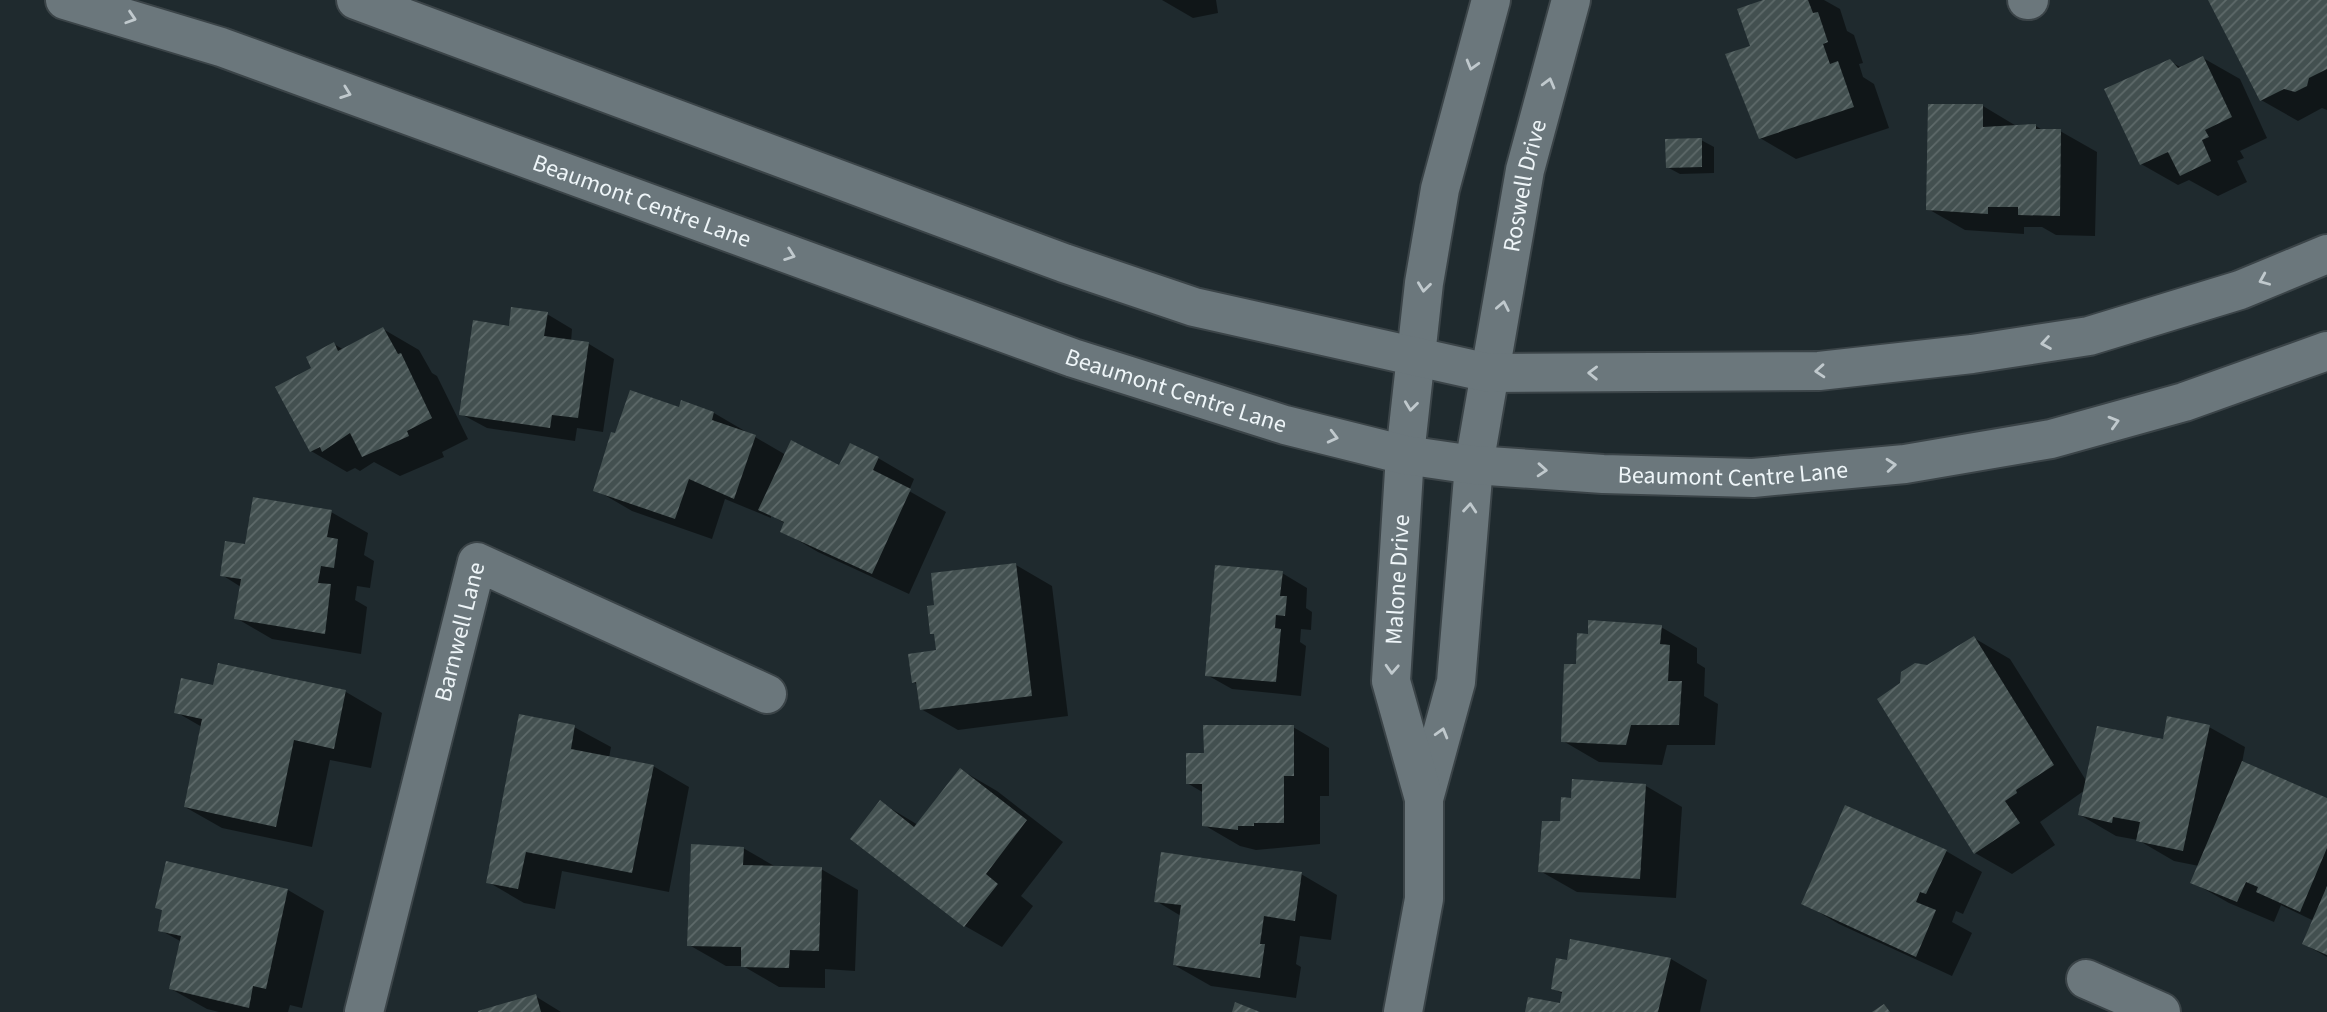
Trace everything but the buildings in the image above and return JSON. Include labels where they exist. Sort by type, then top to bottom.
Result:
[{"type":"street","name":"Beaumont Centre Lane","points":[[65,0],[221,47],[1073,358],[1286,425],[1405,454],[1474,465],[1602,474],[1753,478],[1905,464],[2052,439],[2185,402],[2327,351]]},
{"type":"street","points":[[356,0],[1064,263],[1194,307],[1489,373],[1819,371],[1972,355],[2089,336],[2240,290],[2327,254]]},
{"type":"street","points":[[1417,357],[1424,284],[1440,189],[1492,0]]},
{"type":"street","name":"Roswell Drive","points":[[1489,373],[1525,170],[1571,0]]},
{"type":"street","name":"Malone Drive","points":[[1417,357],[1405,454],[1391,681],[1424,799]]},
{"type":"street","name":"Malone Drive","points":[[1403,1012],[1424,899],[1424,799],[1456,682],[1474,465],[1489,373]]},
{"type":"street","name":"Barnwell Lane","points":[[364,1012],[477,562],[767,694]]},
{"type":"street","points":[[2087,979],[2161,1012]]}]
